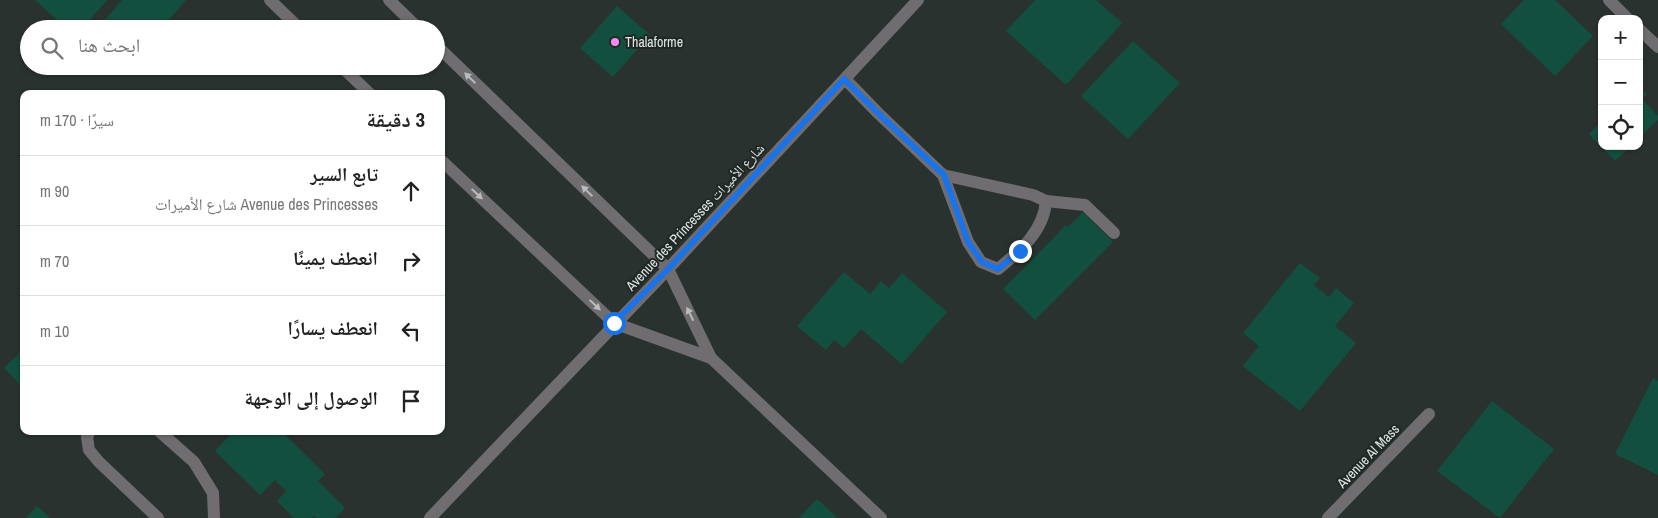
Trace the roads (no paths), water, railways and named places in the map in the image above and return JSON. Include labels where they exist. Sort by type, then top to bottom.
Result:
[{"type":"street","points":[[270,0],[291,20]]},
{"type":"street","points":[[389,0],[410,20]]},
{"type":"street","name":"Avenue des Princesses شارع الأميرات","points":[[430,518],[614,323],[668,269],[918,0]]},
{"type":"street","points":[[1609,0],[1624,15]]},
{"type":"street","points":[[1643,33],[1658,47]]},
{"type":"street","points":[[445,54],[668,269],[711,358],[881,518]]},
{"type":"street","points":[[350,75],[366,90]]},
{"type":"street","points":[[844,79],[944,175],[968,242],[982,262],[998,269],[1020,251],[1039,226],[1045,213],[1046,201]]},
{"type":"street","points":[[445,164],[614,323],[711,358]]},
{"type":"street","points":[[944,175],[1033,196],[1046,201],[1085,205],[1114,233]]},
{"type":"street","name":"Avenue Al Mass","points":[[1328,518],[1429,414]]},
{"type":"street","points":[[88,435],[90,450],[99,462],[158,518]]},
{"type":"street","points":[[164,435],[194,462],[213,493],[214,518]]},
{"type":"place","name":"Thalaforme","points":[[615,42]]}]
